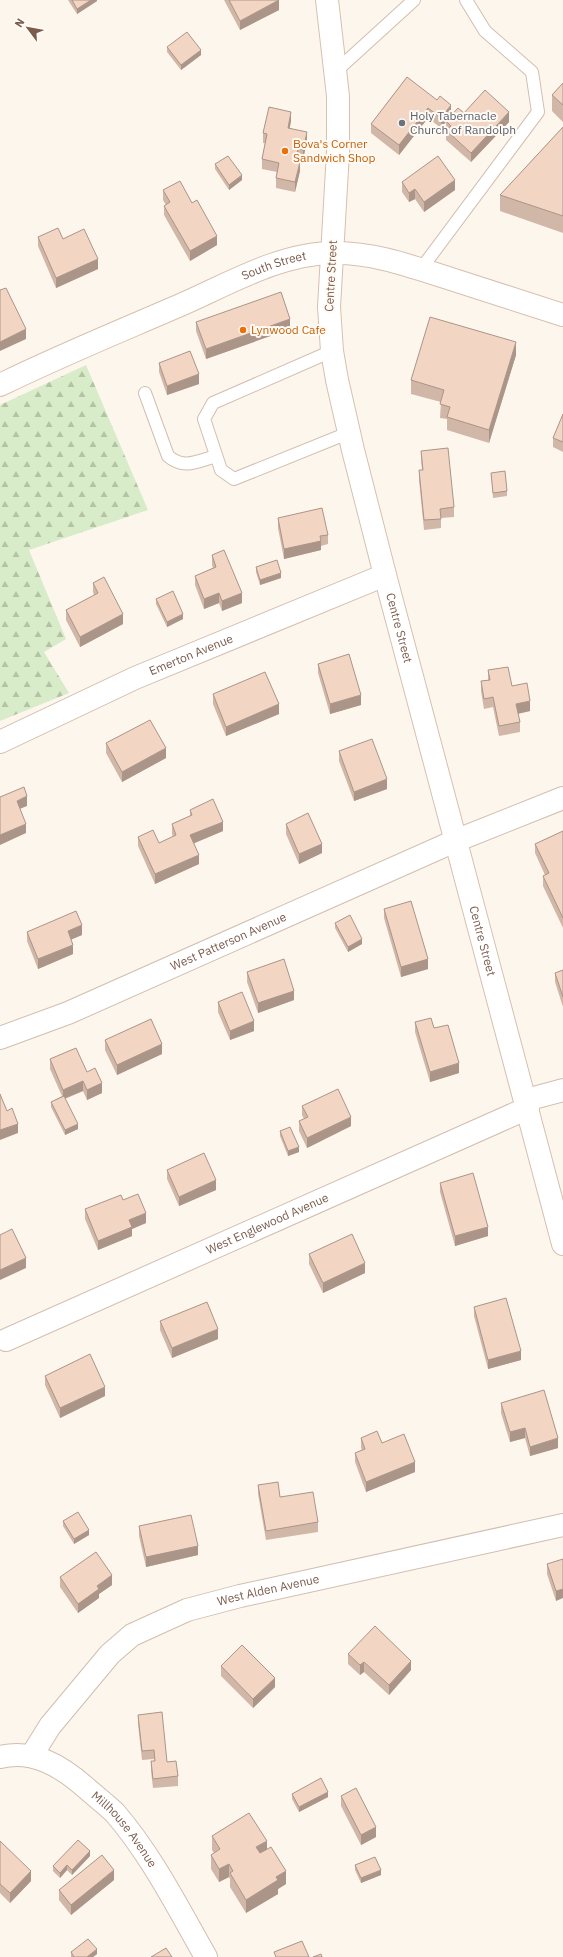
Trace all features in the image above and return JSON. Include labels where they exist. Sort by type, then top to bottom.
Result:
[{"type":"street","name":"Centre Street","points":[[327,0],[338,96],[338,152],[329,307],[332,351],[348,433],[384,575],[527,1104],[563,1244]]},
{"type":"street","name":"South Street","points":[[0,385],[78,348],[185,303],[224,284],[268,267],[293,260],[332,253],[370,256],[421,269],[563,315]]},
{"type":"street","name":"Emerton Avenue","points":[[0,742],[135,678],[384,575]]},
{"type":"street","name":"West Patterson Avenue","points":[[0,1038],[68,1013],[455,841],[563,798]]},
{"type":"street","name":"West Englewood Avenue","points":[[6,1340],[527,1104],[563,1090]]},
{"type":"street","name":"West Alden Avenue","points":[[32,1755],[50,1726],[110,1654],[132,1634],[187,1610],[240,1596],[563,1525]]},
{"type":"street","name":"Millhouse Avenue","points":[[0,1757],[32,1755],[68,1772],[114,1812],[139,1844],[162,1878],[206,1957]]},
{"type":"lane","points":[[335,72],[414,0]]},
{"type":"lane","points":[[421,269],[538,112],[532,72],[484,31],[466,0]]},
{"type":"lane","points":[[332,351],[213,403],[204,419],[221,470],[234,478],[348,433]]},
{"type":"lane","points":[[145,393],[168,456],[176,463],[186,464],[216,456]]},
{"type":"green space","points":[[86,365],[148,510],[29,550],[66,639],[44,652],[69,693],[0,721],[0,405]]},
{"type":"building","points":[[72,0],[91,0],[77,9]]},
{"type":"building","points":[[229,0],[279,0],[240,21]]},
{"type":"building","points":[[187,32],[201,50],[181,65],[167,47]]},
{"type":"building","name":"Holy Tabernacle Church of Randolph","points":[[407,77],[437,100],[440,96],[451,105],[441,118],[428,108],[399,145],[371,124]]},
{"type":"building","points":[[563,83],[563,105],[552,95]]},
{"type":"building","points":[[485,90],[509,112],[471,153],[446,130],[451,126],[446,121],[458,108],[464,113]]},
{"type":"building","name":"Bova's Corner Sandwich Shop","points":[[269,107],[291,112],[288,128],[307,132],[303,150],[298,148],[296,161],[300,162],[295,182],[276,178],[279,163],[262,159],[267,134],[263,133]]},
{"type":"building","points":[[563,127],[563,216],[500,195]]},
{"type":"building","points":[[228,156],[242,175],[229,185],[215,164]]},
{"type":"building","points":[[438,156],[455,180],[424,202],[415,189],[409,193],[402,182]]},
{"type":"building","points":[[180,181],[192,203],[197,200],[217,236],[190,251],[164,206],[170,202],[163,190]]},
{"type":"building","points":[[58,228],[63,239],[84,229],[98,259],[56,278],[38,237]]},
{"type":"building","points":[[6,288],[26,329],[0,342],[0,290]]},
{"type":"building","name":"Lynwood Cafe","points":[[281,292],[290,319],[206,349],[196,322]]},
{"type":"building","points":[[430,317],[516,342],[489,430],[447,417],[450,407],[440,404],[444,390],[411,380]]},
{"type":"building","points":[[190,351],[199,374],[167,386],[159,363]]},
{"type":"building","points":[[563,414],[563,442],[553,438]]},
{"type":"building","points":[[448,448],[454,507],[440,509],[441,519],[424,520],[419,470],[423,470],[421,451]]},
{"type":"building","points":[[505,471],[507,491],[493,493],[491,473]]},
{"type":"building","points":[[322,508],[328,535],[320,536],[321,541],[284,549],[278,518]]},
{"type":"building","points":[[224,550],[242,593],[222,601],[219,593],[204,599],[195,576],[216,567],[212,555]]},
{"type":"building","points":[[277,560],[281,573],[260,580],[256,567]]},
{"type":"building","points":[[104,577],[123,614],[80,637],[66,610],[98,593],[93,583]]},
{"type":"building","points":[[173,591],[183,614],[167,622],[156,599]]},
{"type":"building","points":[[349,654],[361,695],[330,704],[318,664]]},
{"type":"building","points":[[508,667],[512,686],[527,683],[530,701],[516,704],[520,722],[499,726],[493,697],[484,699],[481,681],[490,680],[488,670]]},
{"type":"building","points":[[265,672],[279,704],[226,727],[213,694]]},
{"type":"building","points":[[150,720],[166,748],[122,772],[106,743]]},
{"type":"building","points":[[372,739],[387,779],[354,792],[339,751]]},
{"type":"building","points":[[24,787],[27,796],[17,801],[26,824],[0,835],[0,797]]},
{"type":"building","points":[[213,799],[223,822],[190,835],[199,855],[155,874],[138,837],[153,830],[159,843],[176,835],[172,824],[192,815],[190,810]]},
{"type":"building","points":[[308,813],[322,844],[299,854],[286,824]]},
{"type":"building","points":[[563,831],[563,918],[543,876],[549,873],[535,844]]},
{"type":"building","points":[[411,901],[428,959],[401,967],[384,909]]},
{"type":"building","points":[[76,911],[82,925],[68,931],[73,945],[38,959],[27,932]]},
{"type":"building","points":[[350,915],[362,939],[348,947],[335,923]]},
{"type":"building","points":[[284,959],[294,991],[258,1003],[247,972]]},
{"type":"building","points":[[563,970],[563,997],[555,973]]},
{"type":"building","points":[[242,992],[254,1021],[230,1031],[218,1002]]},
{"type":"building","points":[[431,1018],[434,1028],[448,1025],[459,1063],[430,1072],[415,1022]]},
{"type":"building","points":[[151,1019],[162,1044],[117,1065],[105,1040]]},
{"type":"building","points":[[76,1048],[87,1072],[95,1068],[102,1083],[87,1090],[83,1081],[63,1090],[50,1059]]},
{"type":"building","points":[[338,1089],[351,1117],[307,1138],[299,1121],[308,1117],[302,1106]]},
{"type":"building","points":[[0,1094],[7,1111],[12,1108],[18,1124],[0,1130]]},
{"type":"building","points":[[64,1096],[78,1124],[65,1130],[51,1102]]},
{"type":"building","points":[[290,1127],[299,1147],[288,1151],[280,1131]]},
{"type":"building","points":[[204,1153],[216,1180],[179,1197],[167,1170]]},
{"type":"building","points":[[473,1173],[488,1227],[455,1236],[440,1183]]},
{"type":"building","points":[[138,1194],[146,1213],[129,1220],[132,1227],[98,1241],[85,1209],[121,1195],[123,1200]]},
{"type":"building","points":[[12,1229],[26,1258],[0,1270],[0,1235]]},
{"type":"building","points":[[352,1234],[365,1263],[323,1283],[309,1254]]},
{"type":"building","points":[[506,1298],[521,1351],[488,1360],[474,1307]]},
{"type":"building","points":[[207,1302],[218,1329],[172,1348],[160,1321]]},
{"type":"building","points":[[90,1354],[105,1387],[60,1408],[45,1376]]},
{"type":"building","points":[[544,1390],[558,1438],[530,1447],[525,1428],[510,1432],[501,1403]]},
{"type":"building","points":[[377,1431],[382,1443],[404,1434],[415,1462],[366,1482],[355,1453],[365,1449],[361,1438]]},
{"type":"building","points":[[278,1482],[280,1497],[313,1492],[318,1522],[266,1531],[258,1485]]},
{"type":"building","points":[[78,1512],[89,1530],[74,1539],[63,1521]]},
{"type":"building","points":[[191,1515],[198,1546],[146,1557],[139,1526]]},
{"type":"building","points":[[96,1552],[112,1575],[97,1586],[99,1589],[78,1604],[60,1577]]},
{"type":"building","points":[[563,1559],[563,1589],[556,1591],[547,1564]]},
{"type":"building","points":[[375,1626],[411,1661],[389,1685],[364,1662],[360,1665],[348,1654]]},
{"type":"building","points":[[242,1645],[275,1678],[253,1699],[221,1666]]},
{"type":"building","points":[[162,1712],[167,1762],[176,1761],[178,1776],[153,1779],[151,1761],[155,1761],[154,1750],[142,1751],[138,1715]]},
{"type":"building","points":[[321,1778],[328,1792],[299,1807],[292,1794]]},
{"type":"building","points":[[356,1788],[376,1827],[361,1835],[341,1796]]},
{"type":"building","points":[[249,1813],[267,1841],[256,1847],[260,1853],[271,1847],[286,1871],[276,1877],[278,1880],[246,1900],[230,1873],[233,1871],[229,1864],[219,1869],[211,1855],[220,1849],[212,1836]]},
{"type":"building","points":[[78,1840],[90,1851],[72,1870],[67,1865],[60,1873],[53,1866]]},
{"type":"building","points":[[0,1841],[31,1871],[10,1893],[0,1884]]},
{"type":"building","points":[[102,1855],[114,1870],[71,1905],[59,1890]]},
{"type":"building","points":[[375,1857],[381,1870],[361,1878],[355,1865]]},
{"type":"building","points":[[88,1939],[97,1949],[87,1957],[74,1957],[71,1952]]},
{"type":"building","points":[[302,1941],[309,1957],[276,1957],[274,1952]]},
{"type":"building","points":[[166,1948],[172,1957],[151,1957]]},
{"type":"building","points":[[321,1954],[322,1957],[313,1957]]},
{"type":"place","name":"Holy Tabernacle Church of Randolph","points":[[402,123]]},
{"type":"place","name":"Bova's Corner Sandwich Shop","points":[[285,151]]},
{"type":"place","name":"Lynwood Cafe","points":[[243,330]]}]
